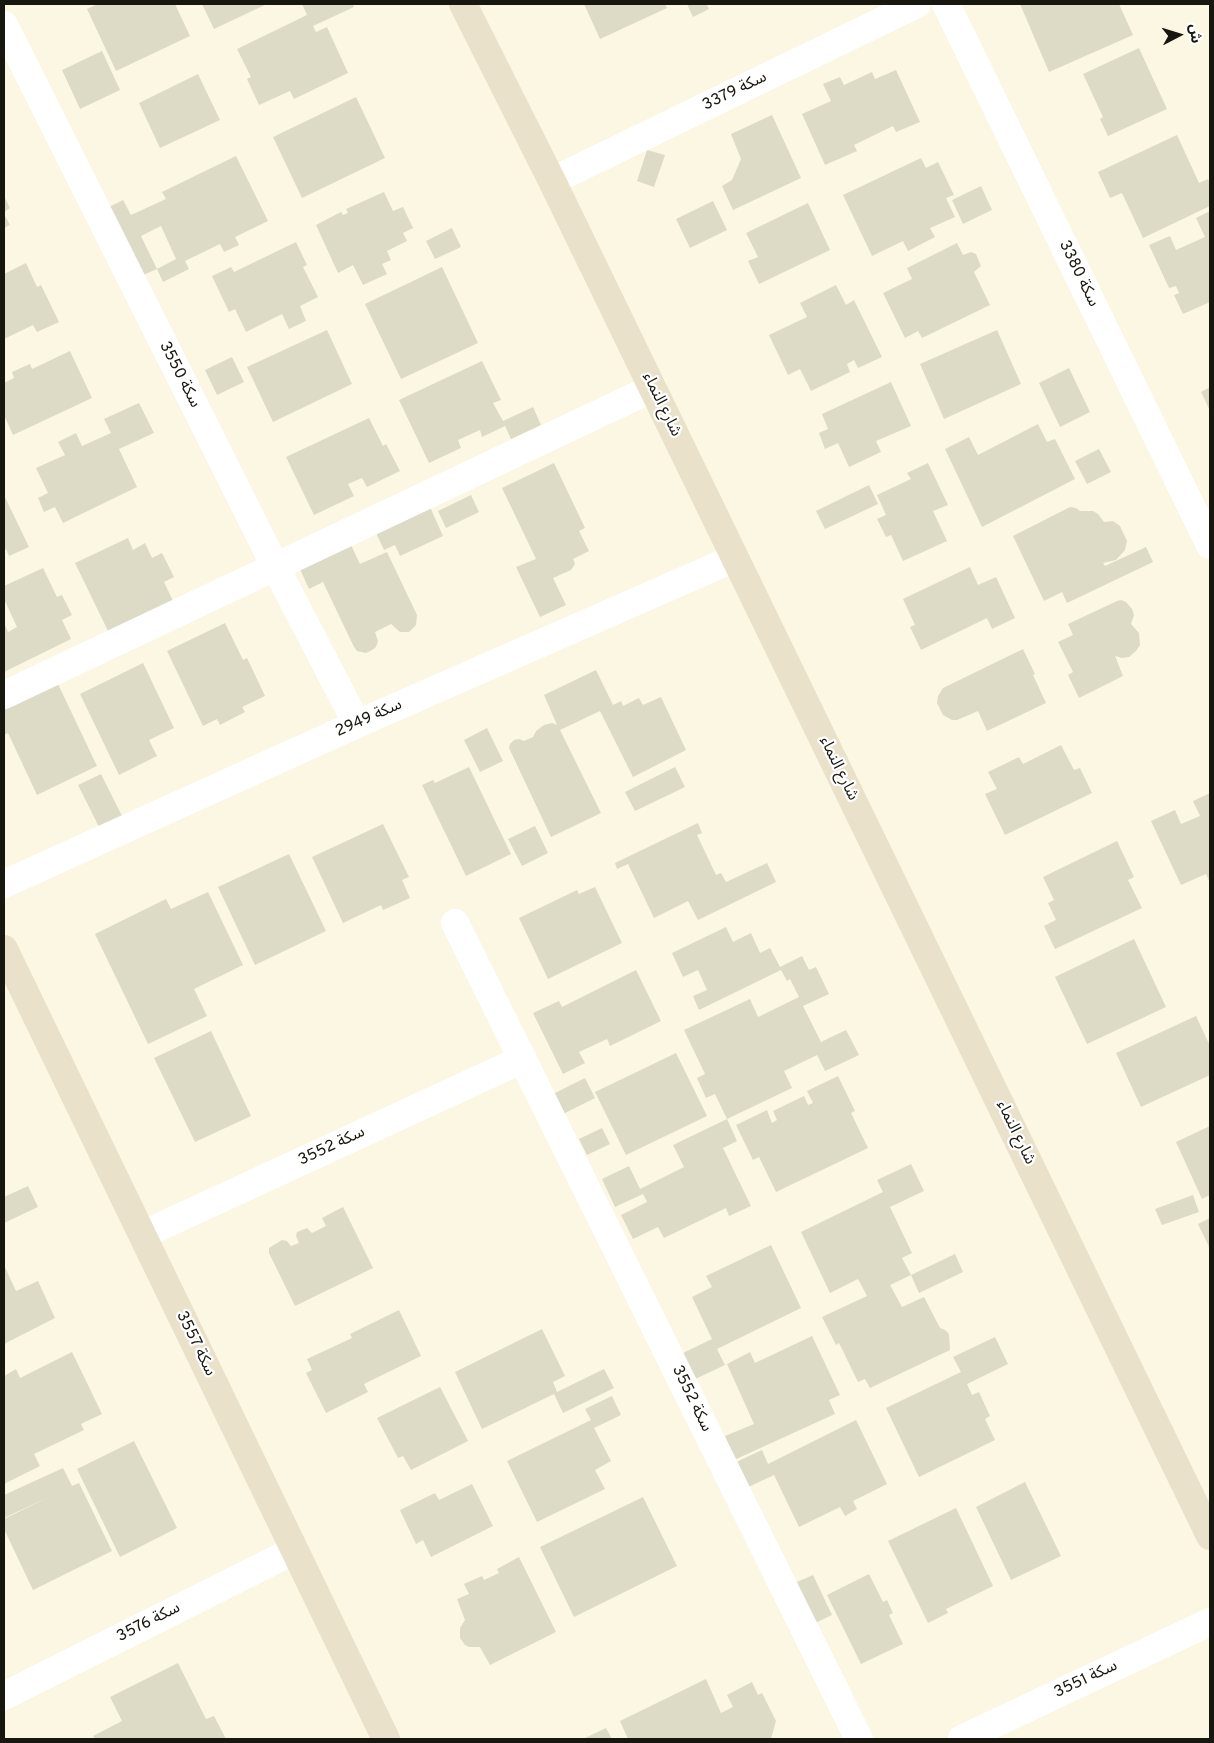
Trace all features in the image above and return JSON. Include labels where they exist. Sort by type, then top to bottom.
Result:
[{"type":"street","name":"شارع النماء","points":[[463,4],[552,181],[736,558],[1210,1536]]},
{"type":"street","name":"سكة 3379","points":[[552,181],[918,4]]},
{"type":"street","name":"سكة 3380","points":[[946,4],[1210,545]]},
{"type":"street","name":"سكة 3550","points":[[4,25],[275,566],[357,724]]},
{"type":"street","points":[[4,695],[653,388]]},
{"type":"street","name":"سكة 2949","points":[[4,884],[357,724],[736,558]]},
{"type":"street","name":"سكة 3552","points":[[455,923],[860,1739]]},
{"type":"street","name":"سكة 3557","points":[[4,949],[386,1739]]},
{"type":"street","name":"سكة 3552","points":[[142,1234],[523,1059]]},
{"type":"street","name":"سكة 3576","points":[[4,1696],[294,1550]]},
{"type":"street","name":"سكة 3551","points":[[962,1739],[1210,1622]]},
{"type":"building","points":[[98,4],[175,4],[190,36],[116,71],[87,9]]},
{"type":"building","points":[[202,4],[267,4],[214,29]]},
{"type":"building","points":[[302,4],[353,4],[354,7],[313,26],[316,32],[327,27],[348,73],[294,99],[290,91],[259,105],[247,79],[251,77],[237,49],[307,15]]},
{"type":"building","points":[[584,4],[665,4],[667,8],[600,39]]},
{"type":"building","points":[[687,4],[710,4],[707,5],[709,9],[693,17]]},
{"type":"building","points":[[1020,4],[1119,4],[1133,35],[1049,72]]},
{"type":"building","points":[[1139,48],[1167,109],[1108,136],[1100,119],[1103,117],[1083,74]]},
{"type":"building","points":[[102,51],[120,90],[80,109],[62,70]]},
{"type":"building","points":[[896,70],[920,122],[896,132],[893,126],[854,145],[857,151],[825,165],[802,114],[831,101],[823,84],[840,77],[844,85],[872,72],[875,79]]},
{"type":"building","points":[[198,74],[220,120],[160,148],[139,103]]},
{"type":"building","points":[[356,97],[385,158],[302,198],[273,137]]},
{"type":"building","points":[[772,115],[801,178],[733,210],[722,186],[732,180],[741,159],[731,134]]},
{"type":"building","points":[[1177,135],[1199,183],[1208,179],[1210,184],[1210,206],[1143,238],[1122,193],[1110,198],[1098,172]]},
{"type":"building","points":[[647,150],[665,155],[654,187],[637,181]]},
{"type":"building","points":[[236,156],[268,221],[235,237],[239,245],[224,252],[220,244],[185,261],[189,269],[163,282],[157,269],[136,278],[103,210],[123,200],[131,215],[166,199],[162,192]],"holes":[[[161,226],[176,259],[157,269],[141,236]]]},
{"type":"building","points":[[921,158],[926,168],[938,162],[954,195],[946,198],[955,217],[930,228],[935,237],[908,251],[903,241],[872,256],[843,195]]},
{"type":"building","points":[[981,186],[992,210],[963,224],[952,200]]},
{"type":"building","points":[[384,192],[393,211],[403,207],[413,228],[403,233],[407,241],[387,251],[391,260],[382,264],[387,274],[363,285],[353,265],[338,273],[316,225],[341,212],[343,215],[348,213],[346,209]]},
{"type":"building","points":[[4,196],[10,208],[4,212]]},
{"type":"building","points":[[713,201],[727,230],[690,248],[676,219]]},
{"type":"building","points":[[808,203],[830,250],[759,284],[748,261],[758,257],[746,233]]},
{"type":"building","points":[[1210,211],[1210,302],[1183,314],[1174,295],[1179,293],[1176,286],[1169,288],[1149,245],[1170,236],[1176,250],[1205,237],[1196,218]]},
{"type":"building","points":[[4,214],[10,225],[4,228]]},
{"type":"building","points":[[452,228],[461,247],[435,259],[426,241]]},
{"type":"building","points":[[296,242],[307,265],[303,267],[318,297],[300,306],[306,321],[289,329],[282,314],[246,332],[235,309],[229,312],[212,276],[231,267],[234,272]]},
{"type":"building","points":[[957,243],[963,255],[971,252],[976,254],[981,266],[974,272],[990,305],[922,338],[918,331],[905,338],[883,293],[912,279],[907,268]]},
{"type":"building","points":[[26,263],[37,287],[41,285],[59,322],[37,332],[33,325],[4,339],[4,274]]},
{"type":"building","points":[[442,267],[478,343],[401,379],[365,304]]},
{"type":"building","points":[[836,285],[846,305],[854,300],[882,357],[858,368],[854,360],[847,364],[850,372],[811,391],[800,369],[788,375],[769,335],[807,317],[800,303]]},
{"type":"building","points":[[327,330],[352,384],[273,422],[247,367]]},
{"type":"building","points":[[997,330],[1021,384],[944,419],[920,364]]},
{"type":"building","points":[[70,351],[92,398],[13,435],[4,415],[4,383],[14,378],[12,372],[30,364],[32,369]]},
{"type":"building","points":[[232,357],[244,382],[217,395],[205,370]]},
{"type":"building","points":[[482,361],[501,400],[493,403],[503,421],[533,407],[541,425],[511,439],[505,426],[482,437],[480,430],[458,440],[461,448],[429,463],[399,400]]},
{"type":"building","points":[[1069,368],[1090,412],[1060,427],[1039,383]]},
{"type":"building","points":[[891,382],[911,426],[876,441],[881,452],[849,467],[838,443],[825,449],[819,433],[828,429],[822,414]]},
{"type":"building","points":[[1210,387],[1210,411],[1201,392]]},
{"type":"building","points":[[139,403],[154,433],[119,449],[137,487],[63,523],[55,507],[44,512],[38,498],[48,493],[36,468],[65,455],[58,442],[76,433],[82,446],[111,433],[104,419]]},
{"type":"building","points":[[369,418],[383,446],[386,444],[400,471],[367,487],[362,478],[348,484],[354,496],[314,515],[286,457]]},
{"type":"building","points":[[1038,424],[1047,442],[1055,439],[1075,479],[982,527],[945,449],[969,437],[978,455]]},
{"type":"building","points":[[1099,449],[1111,472],[1087,484],[1075,461]]},
{"type":"building","points":[[554,463],[585,528],[579,531],[589,551],[573,559],[575,564],[571,570],[553,578],[566,605],[540,617],[516,567],[536,559],[502,488]]},
{"type":"building","points":[[928,463],[948,505],[933,511],[947,541],[903,561],[891,535],[886,537],[877,519],[886,515],[877,495],[911,479],[907,473]]},
{"type":"building","points":[[869,485],[878,504],[825,529],[816,511]]},
{"type":"building","points":[[4,495],[29,547],[9,556],[6,549],[4,550]]},
{"type":"building","points":[[471,495],[479,512],[446,528],[438,511]]},
{"type":"building","points":[[430,507],[443,536],[400,556],[395,545],[384,550],[376,533]]},
{"type":"building","points":[[1070,507],[1080,511],[1093,511],[1104,522],[1113,521],[1120,526],[1127,541],[1125,550],[1116,560],[1103,563],[1105,566],[1146,547],[1153,562],[1067,603],[1062,592],[1044,601],[1013,536]]},
{"type":"building","points":[[128,538],[133,550],[145,543],[152,558],[162,553],[174,577],[164,582],[174,603],[109,633],[75,563]]},
{"type":"building","points":[[351,545],[360,564],[387,552],[417,615],[416,625],[409,632],[400,632],[391,624],[375,632],[378,641],[376,647],[366,653],[357,651],[354,647],[323,582],[309,589],[300,569]]},
{"type":"building","points":[[970,567],[978,585],[996,577],[1015,618],[992,629],[987,618],[921,650],[910,627],[915,625],[903,599]]},
{"type":"building","points":[[43,568],[57,597],[62,595],[72,615],[62,620],[71,639],[4,672],[4,623],[8,632],[17,627],[4,599],[4,586]]},
{"type":"building","points":[[1121,600],[1126,602],[1132,609],[1134,615],[1131,624],[1139,633],[1140,645],[1129,657],[1115,656],[1123,676],[1079,698],[1068,675],[1073,672],[1058,642],[1073,635],[1068,624]]},
{"type":"building","points":[[225,623],[243,660],[247,658],[265,696],[242,707],[245,712],[220,725],[217,719],[203,726],[167,651]]},
{"type":"building","points":[[1023,649],[1046,703],[987,731],[978,711],[957,720],[952,720],[943,715],[937,703],[938,696],[943,688]]},
{"type":"building","points":[[143,663],[174,728],[149,740],[157,756],[119,775],[80,694]]},
{"type":"building","points":[[596,670],[613,705],[621,701],[623,706],[639,698],[643,705],[661,697],[686,750],[633,777],[600,711],[560,730],[601,813],[551,837],[509,748],[510,744],[514,740],[524,741],[533,737],[536,731],[544,725],[552,723],[557,725],[544,695]]},
{"type":"building","points":[[58,684],[97,766],[37,795],[8,733],[4,735],[4,710]]},
{"type":"building","points":[[487,728],[503,761],[480,772],[464,740]]},
{"type":"building","points":[[1061,745],[1074,770],[1080,768],[1092,793],[1005,835],[985,794],[997,789],[988,772],[1019,757],[1023,764]]},
{"type":"building","points":[[469,767],[511,854],[466,876],[422,785],[433,780],[435,783]]},
{"type":"building","points":[[675,767],[685,787],[635,811],[625,792]]},
{"type":"building","points":[[101,774],[122,816],[99,827],[78,785]]},
{"type":"building","points":[[1210,793],[1210,883],[1206,874],[1181,885],[1151,821],[1175,810],[1181,824],[1200,816],[1193,801]]},
{"type":"building","points":[[698,823],[702,833],[697,835],[716,875],[721,873],[726,882],[767,863],[776,882],[698,920],[688,901],[654,918],[628,864],[617,869],[615,863]]},
{"type":"building","points":[[383,824],[409,877],[402,880],[410,898],[383,910],[381,905],[343,923],[312,857]]},
{"type":"building","points":[[535,826],[548,853],[522,866],[508,839]]},
{"type":"building","points":[[1117,841],[1134,877],[1128,880],[1142,908],[1055,949],[1044,926],[1056,920],[1048,903],[1054,900],[1043,877]]},
{"type":"building","points":[[289,854],[326,931],[255,965],[218,887]]},
{"type":"building","points":[[595,887],[622,943],[548,979],[519,918],[577,890],[579,894]]},
{"type":"building","points":[[208,892],[243,965],[194,989],[207,1016],[148,1044],[95,934],[166,899],[171,909]]},
{"type":"building","points":[[726,927],[733,942],[751,933],[760,953],[770,948],[780,967],[802,956],[809,970],[816,967],[829,994],[803,1006],[821,1042],[846,1030],[859,1055],[825,1071],[817,1055],[784,1071],[792,1088],[727,1119],[715,1094],[706,1098],[697,1078],[705,1074],[684,1030],[750,999],[758,1017],[799,997],[790,979],[787,981],[781,970],[699,1010],[693,996],[707,990],[698,970],[683,977],[672,953]]},
{"type":"building","points":[[1134,939],[1166,1007],[1087,1044],[1055,977]]},
{"type":"building","points":[[636,970],[661,1021],[610,1046],[607,1039],[579,1052],[585,1063],[563,1074],[533,1013],[559,1001],[562,1007]]},
{"type":"building","points":[[1196,1016],[1210,1046],[1210,1075],[1141,1107],[1116,1053]]},
{"type":"building","points":[[211,1031],[251,1116],[195,1142],[154,1058]]},
{"type":"building","points":[[676,1053],[707,1116],[626,1155],[595,1092]]},
{"type":"building","points":[[838,1076],[855,1111],[851,1113],[868,1148],[776,1192],[759,1157],[753,1160],[736,1125],[767,1110],[772,1123],[777,1120],[773,1111],[804,1096],[808,1105],[813,1103],[807,1091]]},
{"type":"building","points":[[585,1078],[595,1098],[563,1114],[553,1094]]},
{"type":"building","points":[[727,1119],[737,1141],[723,1148],[751,1206],[729,1216],[726,1208],[664,1238],[658,1227],[633,1239],[621,1215],[647,1202],[643,1194],[615,1207],[602,1179],[629,1166],[640,1189],[684,1167],[673,1145]]},
{"type":"building","points":[[1210,1126],[1210,1195],[1202,1199],[1176,1142]]},
{"type":"building","points":[[602,1128],[610,1144],[587,1155],[579,1139]]},
{"type":"building","points":[[911,1164],[924,1191],[890,1207],[912,1253],[902,1258],[911,1275],[890,1285],[902,1307],[924,1297],[940,1328],[949,1334],[950,1350],[870,1388],[865,1379],[858,1382],[839,1343],[836,1345],[822,1317],[867,1296],[858,1279],[830,1293],[801,1232],[883,1192],[877,1180]]},
{"type":"building","points":[[28,1186],[38,1207],[4,1223],[4,1197]]},
{"type":"building","points":[[1193,1195],[1199,1212],[1162,1225],[1155,1209]]},
{"type":"building","points":[[343,1207],[373,1268],[295,1306],[269,1253],[269,1248],[282,1240],[287,1241],[291,1246],[299,1243],[296,1236],[297,1232],[307,1228],[312,1233],[326,1226],[322,1218]]},
{"type":"building","points":[[1210,1218],[1210,1249],[1198,1224]]},
{"type":"building","points":[[771,1245],[801,1308],[717,1349],[725,1365],[691,1381],[679,1355],[712,1339],[692,1297],[712,1287],[706,1276]]},
{"type":"building","points":[[955,1254],[963,1272],[919,1293],[911,1275]]},
{"type":"building","points":[[4,1265],[16,1291],[38,1281],[55,1318],[4,1344]]},
{"type":"building","points":[[399,1310],[421,1356],[364,1384],[368,1392],[326,1413],[306,1373],[312,1370],[307,1359],[352,1338],[350,1334]]},
{"type":"building","points":[[542,1329],[565,1376],[553,1382],[557,1392],[604,1369],[614,1388],[563,1413],[554,1394],[482,1429],[455,1372]]},
{"type":"building","points":[[812,1336],[840,1395],[829,1400],[835,1414],[734,1460],[725,1436],[754,1424],[727,1364],[750,1352],[755,1363]]},
{"type":"building","points":[[995,1337],[1008,1364],[967,1384],[972,1395],[979,1392],[990,1416],[985,1419],[995,1440],[919,1477],[886,1408],[961,1372],[953,1357]]},
{"type":"building","points":[[72,1352],[102,1414],[81,1424],[84,1430],[34,1454],[40,1466],[4,1484],[4,1376],[16,1369],[20,1378]]},
{"type":"building","points":[[440,1387],[468,1441],[411,1470],[403,1456],[398,1458],[377,1418]]},
{"type":"building","points":[[612,1396],[621,1415],[594,1428],[611,1461],[595,1470],[605,1489],[537,1522],[507,1461],[591,1420],[585,1409]]},
{"type":"building","points":[[856,1420],[887,1484],[853,1501],[857,1509],[845,1516],[840,1507],[799,1527],[774,1475],[744,1489],[732,1464],[762,1450],[768,1464]]},
{"type":"building","points":[[134,1441],[177,1528],[120,1557],[77,1469]]},
{"type":"building","points":[[63,1468],[72,1486],[79,1483],[112,1551],[33,1590],[4,1529],[4,1519],[51,1496],[4,1518],[4,1495]]},
{"type":"building","points":[[1025,1482],[1061,1556],[1011,1580],[976,1507]]},
{"type":"building","points":[[472,1484],[493,1526],[431,1557],[423,1540],[416,1544],[400,1510],[435,1493],[439,1500]]},
{"type":"building","points":[[643,1497],[677,1566],[574,1617],[540,1547]]},
{"type":"building","points":[[956,1508],[993,1586],[946,1609],[948,1613],[928,1623],[888,1541]]},
{"type":"building","points":[[519,1557],[556,1632],[490,1665],[480,1647],[469,1647],[460,1638],[460,1628],[465,1620],[457,1599],[469,1594],[464,1584],[482,1576],[484,1580],[499,1573],[497,1569]]},
{"type":"building","points":[[869,1574],[883,1602],[887,1600],[893,1613],[889,1615],[903,1644],[861,1664],[827,1595]]},
{"type":"building","points":[[813,1575],[832,1615],[809,1626],[790,1585]]},
{"type":"building","points":[[178,1663],[206,1719],[214,1716],[226,1739],[95,1739],[93,1736],[122,1721],[110,1697]]},
{"type":"building","points":[[706,1679],[721,1713],[733,1707],[727,1695],[752,1682],[758,1695],[762,1693],[776,1721],[771,1739],[628,1739],[620,1721]]},
{"type":"building","points":[[606,1728],[612,1739],[583,1739]]}]
